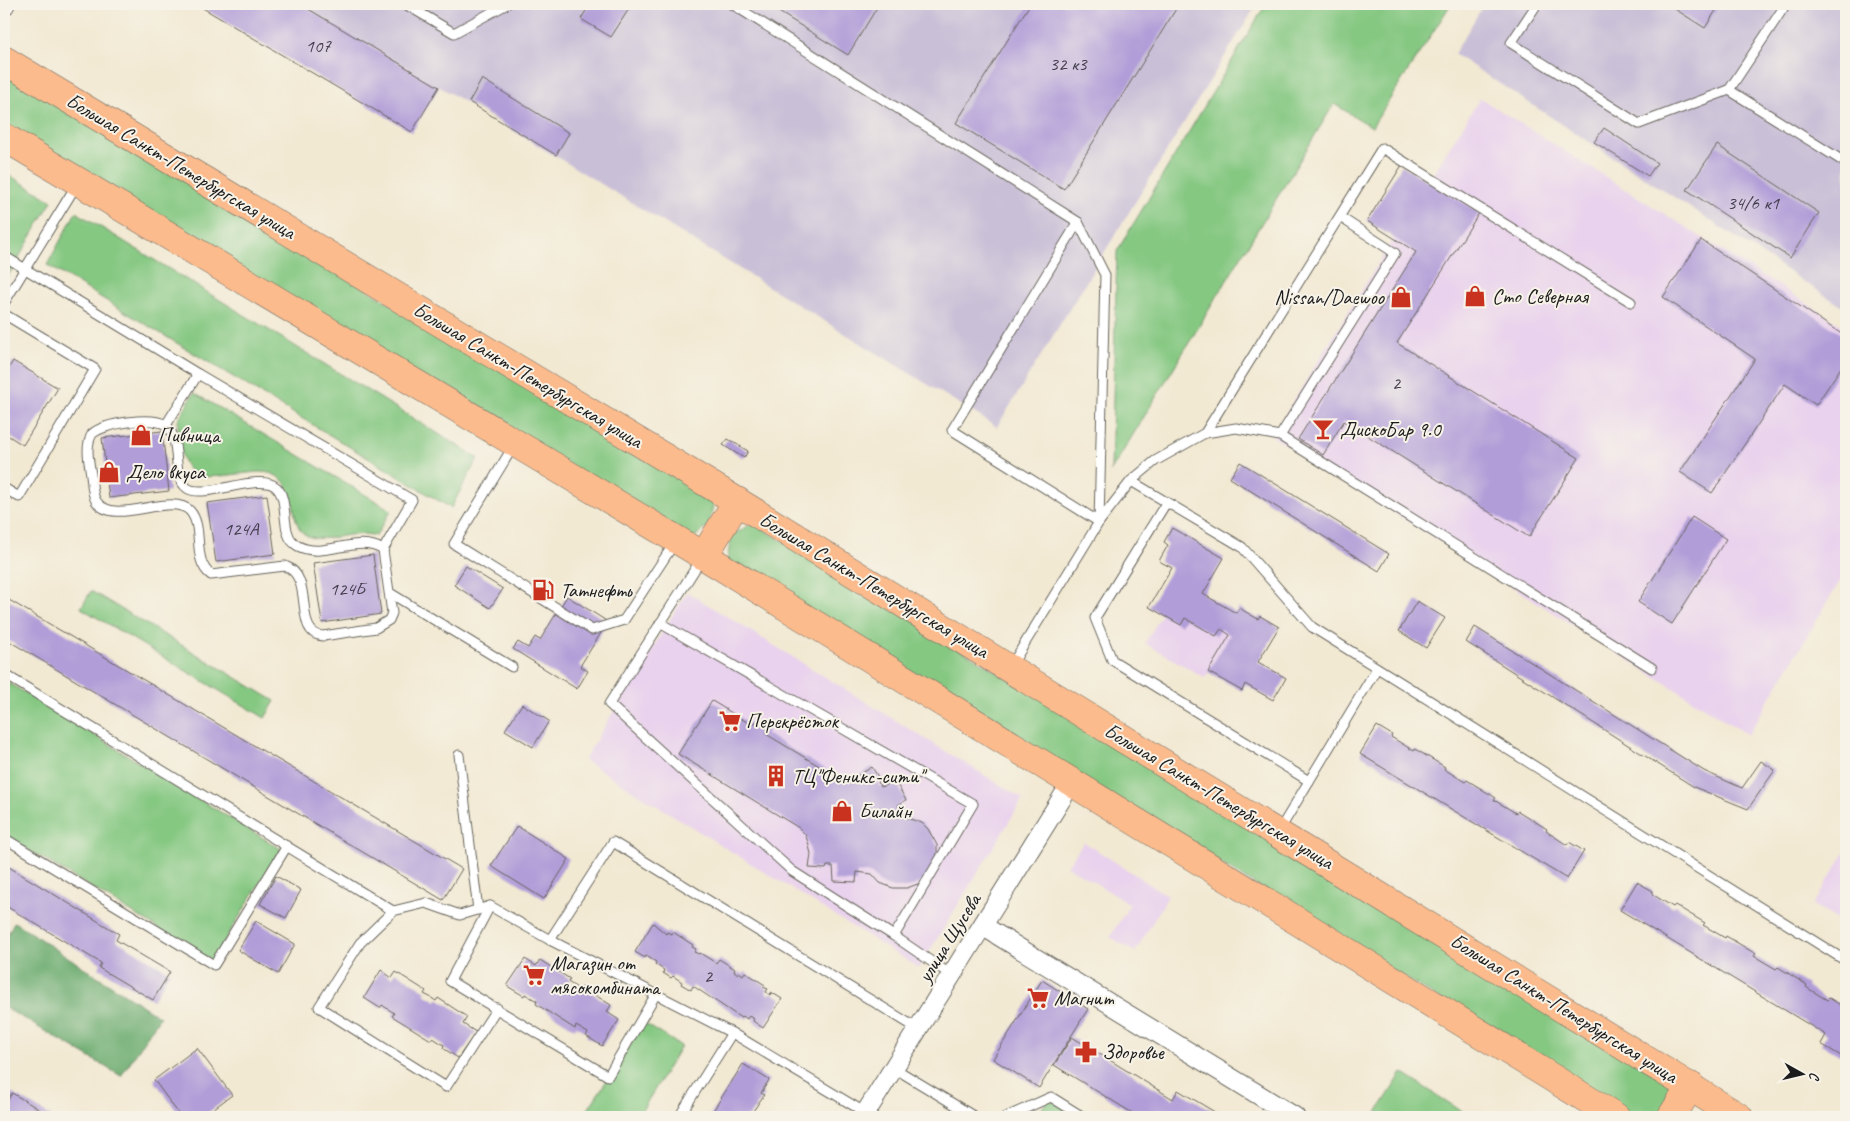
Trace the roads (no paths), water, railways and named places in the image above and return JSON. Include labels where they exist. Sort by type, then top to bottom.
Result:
[{"type":"main road","name":"Большая Санкт-Петербургская улица","points":[[4,60],[737,501],[1739,1117]]},
{"type":"main road","points":[[4,137],[704,556],[1616,1117]]},
{"type":"main road","points":[[704,556],[737,501]]},
{"type":"main road","points":[[1671,1117],[1691,1086]]},
{"type":"street","name":"улица Щусева","points":[[864,1115],[1072,782]]},
{"type":"street","points":[[983,926],[1295,1117]]},
{"type":"lane","points":[[405,4],[454,33],[507,4]]},
{"type":"lane","points":[[732,4],[1078,222],[1105,275],[1099,522]]},
{"type":"lane","points":[[1537,4],[1511,43],[1639,124],[1729,90],[1786,4]]},
{"type":"lane","points":[[1729,90],[1846,163]]},
{"type":"lane","points":[[1205,433],[1382,148],[1632,302]]},
{"type":"lane","points":[[4,303],[77,182]]},
{"type":"lane","points":[[1280,436],[1395,253],[1340,217]]},
{"type":"lane","points":[[1078,222],[952,430],[1099,522]]},
{"type":"lane","points":[[4,256],[26,267],[198,374],[412,500],[383,550],[392,613],[385,624],[376,628],[323,636],[316,635],[309,628],[300,578],[292,568],[285,566],[211,575],[202,565],[194,519],[186,508],[172,505],[111,512],[101,506],[95,500],[92,486],[88,449],[92,434],[108,425],[152,420],[166,425],[174,435],[180,477],[182,483],[190,490],[270,484],[275,486],[281,494],[287,532],[291,541],[296,546],[314,550],[368,543],[383,550]]},
{"type":"lane","points":[[4,314],[95,370],[19,497],[4,488]]},
{"type":"lane","points":[[166,425],[198,374]]},
{"type":"lane","points":[[1010,668],[1099,522],[1131,481],[1155,461],[1205,433],[1236,428],[1280,436],[1652,668]]},
{"type":"lane","points":[[515,443],[454,544],[592,630],[624,620],[676,540]]},
{"type":"lane","points":[[1131,481],[1242,547],[1312,627],[1846,961]]},
{"type":"lane","points":[[1166,502],[1095,618],[1112,660],[1309,781]]},
{"type":"lane","points":[[704,556],[610,704],[792,871],[952,975]]},
{"type":"lane","points":[[390,592],[512,666]]},
{"type":"lane","points":[[660,623],[973,804],[894,936]]},
{"type":"lane","points":[[1278,832],[1377,668]]},
{"type":"lane","points":[[4,674],[393,910]]},
{"type":"lane","points":[[459,755],[478,910]]},
{"type":"lane","points":[[4,838],[214,965],[287,846]]},
{"type":"lane","points":[[550,940],[614,842],[918,1029]]},
{"type":"lane","points":[[497,1008],[446,1087],[319,1007],[360,943],[393,910],[426,903],[460,915],[490,906],[550,940],[732,1033],[864,1115]]},
{"type":"lane","points":[[490,906],[450,981],[608,1076],[656,994]]},
{"type":"lane","points":[[679,1117],[732,1033]]},
{"type":"lane","points":[[894,1068],[975,1117]]},
{"type":"lane","points":[[1006,1117],[1051,1097],[1083,1117]]},
{"type":"place","name":"Сто Северная","points":[[1475,296]]},
{"type":"place","name":"Nissan/Daewoo","points":[[1401,297]]},
{"type":"place","name":"ДискоБар 9.0","points":[[1323,429]]},
{"type":"place","name":"Пивница","points":[[141,435]]},
{"type":"place","name":"Дело вкуса","points":[[109,472]]},
{"type":"place","name":"Татнефть","points":[[543,590]]},
{"type":"place","name":"Перекрёсток","points":[[730,721]]},
{"type":"place","name":"ТЦ\"Феникс-сити\"","points":[[776,776]]},
{"type":"place","name":"Билайн","points":[[842,811]]},
{"type":"place","name":"Магазин от мясокомбината","points":[[534,975]]},
{"type":"place","name":"Магнит","points":[[1038,998]]},
{"type":"place","name":"Здоровье","points":[[1086,1052]]}]
